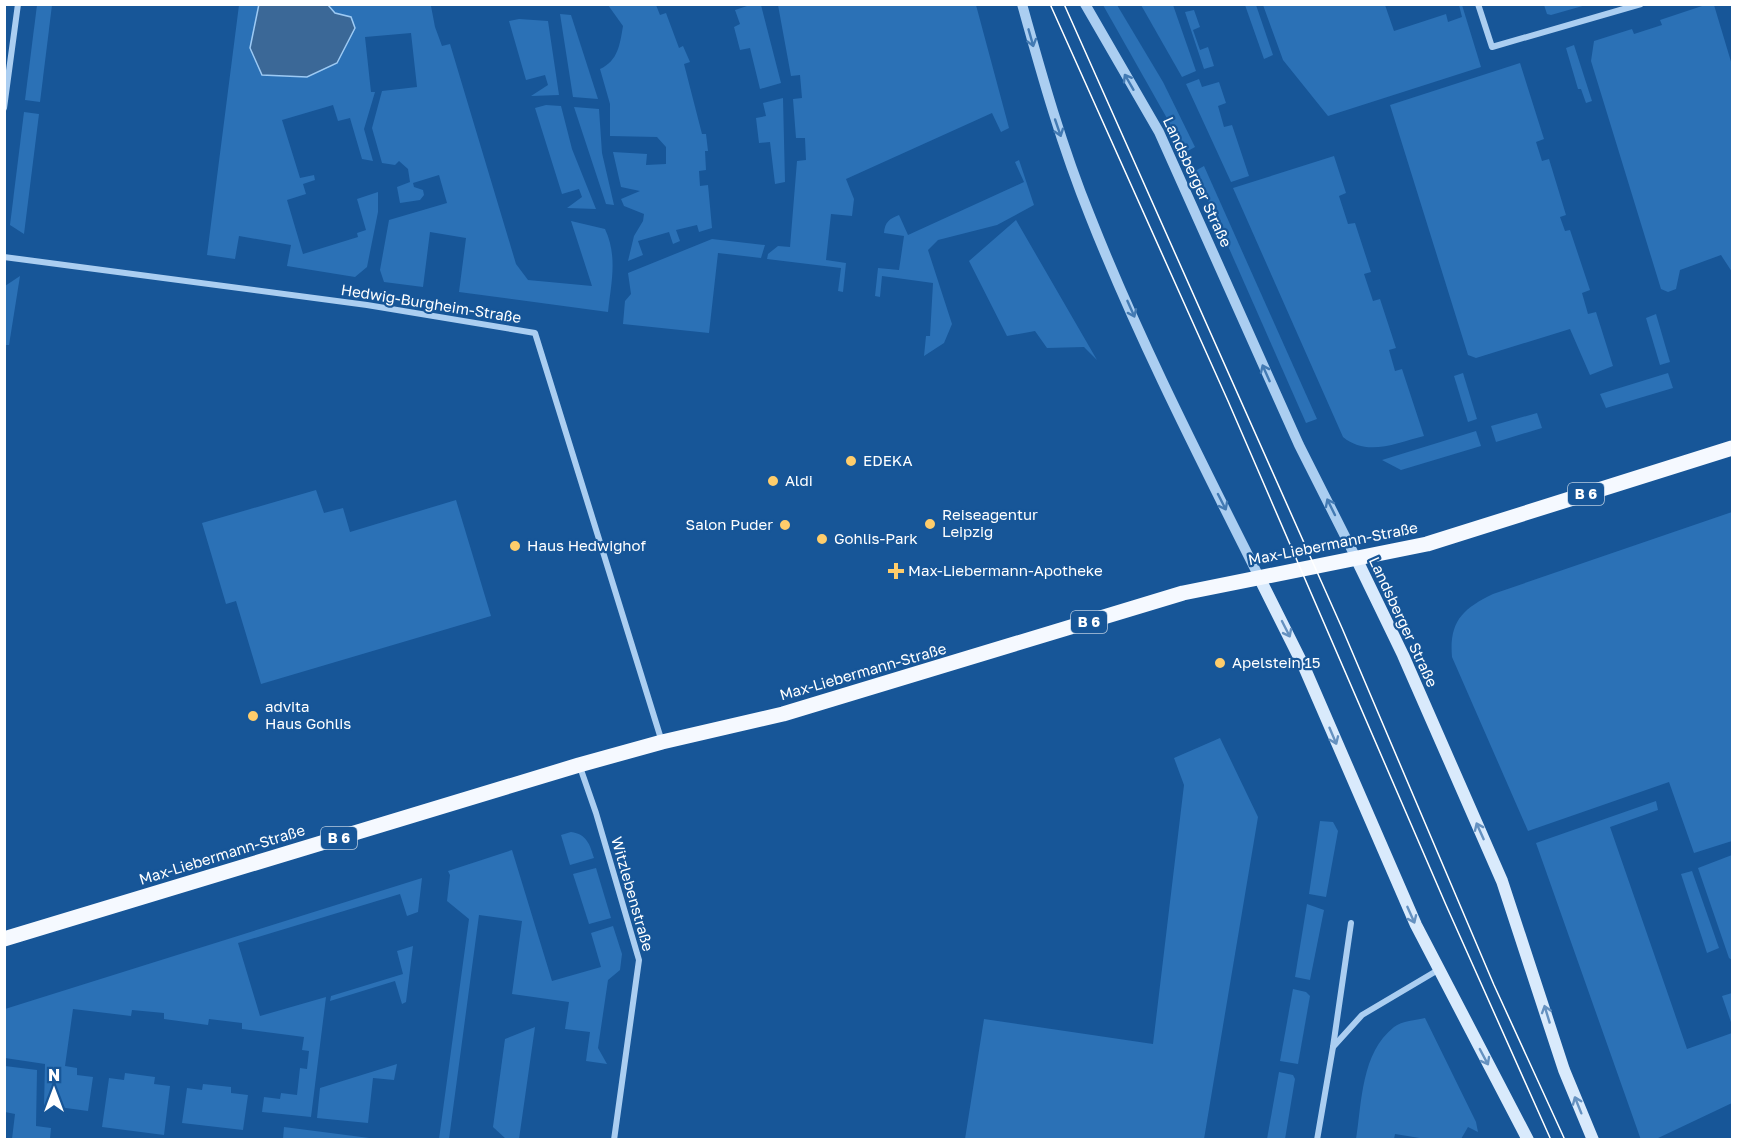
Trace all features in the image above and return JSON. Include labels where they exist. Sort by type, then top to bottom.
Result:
[{"type":"main road","name":"Max-Liebermann-Straße","points":[[4,939],[579,765],[662,742],[783,714],[1168,597],[1433,543],[1732,448]]},
{"type":"main road","name":"Landsberger Straße","points":[[1357,560],[1402,655],[1502,881],[1564,1070],[1593,1140]]},
{"type":"main road","points":[[1259,578],[1305,669],[1413,919],[1528,1140]]},
{"type":"street","points":[[4,108],[18,4]]},
{"type":"street","points":[[1022,4],[1056,126],[1090,216],[1203,468],[1259,578]]},
{"type":"street","name":"Landsberger Straße","points":[[1085,4],[1159,132],[1299,445],[1357,560]]},
{"type":"street","points":[[1478,4],[1492,47],[1641,4]]},
{"type":"street","name":"Hedwig-Burgheim-Straße","points":[[4,257],[367,305],[535,333],[662,742]]},
{"type":"street","name":"Witzlebenstraße","points":[[579,765],[596,813],[639,960],[615,1140]]},
{"type":"street","points":[[1317,1140],[1351,923]]},
{"type":"street","points":[[1333,1047],[1362,1015],[1438,970]]},
{"type":"shaded area","points":[[259,4],[328,5],[335,13],[351,17],[355,28],[337,63],[307,77],[262,75],[250,48]]},
{"type":"shaded area","points":[[438,4],[431,6],[435,27],[442,46],[450,44],[516,264],[528,280],[592,286],[571,221],[605,229],[612,260],[608,312],[459,292],[466,238],[430,232],[423,287],[384,282],[380,270],[389,220],[447,203],[439,175],[413,183],[414,187],[423,190],[424,195],[420,200],[400,203],[397,187],[410,182],[408,169],[399,161],[395,165],[382,163],[372,128],[382,91],[417,87],[411,33],[365,37],[371,92],[375,92],[364,129],[373,161],[362,159],[350,118],[338,121],[333,105],[282,120],[300,178],[314,175],[315,180],[303,184],[306,194],[287,200],[303,254],[358,237],[357,233],[366,230],[357,199],[378,192],[378,212],[367,267],[355,277],[287,266],[291,245],[239,236],[235,259],[207,255],[239,5]]},
{"type":"shaded area","points":[[1544,4],[1586,5],[1551,15],[1547,14]]},
{"type":"shaded area","points":[[1708,4],[1714,5],[1732,65],[1732,272],[1721,255],[1680,270],[1676,289],[1668,292],[1661,289],[1591,61],[1594,41],[1632,29],[1634,34],[1662,25],[1660,20]]},
{"type":"shaded area","points":[[37,5],[52,5],[40,102],[25,100]]},
{"type":"shaded area","points":[[608,5],[656,5],[660,15],[666,13],[679,48],[683,46],[690,62],[684,64],[702,134],[706,134],[708,151],[705,151],[706,170],[699,171],[700,186],[708,185],[712,228],[699,232],[697,225],[676,230],[680,241],[673,244],[669,232],[638,241],[643,255],[628,261],[634,236],[643,221],[644,214],[624,206],[621,199],[640,191],[621,187],[613,152],[647,154],[646,165],[666,164],[666,147],[657,137],[610,136],[610,104],[600,69],[614,57],[623,26]]},
{"type":"shaded area","points":[[750,5],[761,5],[781,83],[760,89],[750,48],[740,50],[734,27],[740,24],[735,10]]},
{"type":"shaded area","points":[[778,5],[976,5],[1009,128],[1001,132],[992,113],[846,179],[854,199],[852,216],[831,214],[826,260],[846,263],[843,292],[838,291],[841,268],[767,259],[768,254],[778,246],[790,247],[797,161],[806,160],[805,138],[796,138],[793,99],[802,98],[800,75],[791,76]]},
{"type":"shaded area","points":[[1103,5],[1117,5],[1163,82],[1195,147],[1186,152]]},
{"type":"shaded area","points":[[1141,5],[1173,5],[1196,71],[1182,77]]},
{"type":"shaded area","points":[[1245,5],[1256,5],[1273,55],[1264,59]]},
{"type":"shaded area","points":[[1263,5],[1385,5],[1394,31],[1446,14],[1448,22],[1462,17],[1459,5],[1462,5],[1481,67],[1328,116],[1283,60]]},
{"type":"shaded area","points":[[1194,10],[1200,27],[1193,30],[1200,50],[1208,47],[1214,66],[1204,69],[1185,12]]},
{"type":"shaded area","points":[[560,14],[571,15],[598,99],[573,97]]},
{"type":"shaded area","points":[[519,19],[548,21],[559,95],[531,96],[548,85],[545,75],[526,80],[509,21]]},
{"type":"shaded area","points":[[1574,45],[1592,101],[1586,103],[1581,89],[1578,89],[1566,48]]},
{"type":"shaded area","points":[[1520,63],[1544,139],[1536,142],[1542,161],[1549,159],[1566,215],[1560,217],[1565,231],[1570,230],[1590,290],[1582,293],[1588,314],[1596,312],[1613,366],[1590,375],[1570,329],[1476,358],[1468,355],[1390,105]]},
{"type":"shaded area","points":[[1199,79],[1202,87],[1219,82],[1226,103],[1218,106],[1224,127],[1232,125],[1249,176],[1231,182],[1186,84]]},
{"type":"shaded area","points":[[783,98],[785,182],[775,184],[770,142],[759,143],[756,118],[766,116],[763,103]]},
{"type":"shaded area","points":[[546,105],[561,106],[572,149],[596,209],[567,208],[582,197],[579,189],[562,194],[535,108]]},
{"type":"shaded area","points":[[574,107],[599,109],[602,153],[614,205],[606,204]]},
{"type":"shaded area","points":[[24,112],[39,114],[24,234],[10,225]]},
{"type":"shaded area","points":[[1334,156],[1346,193],[1339,196],[1348,224],[1355,223],[1371,272],[1364,274],[1373,301],[1380,299],[1396,348],[1389,350],[1395,371],[1402,369],[1424,436],[1382,447],[1362,446],[1343,437],[1233,188]]},
{"type":"shaded area","points":[[1019,160],[1034,205],[997,225],[938,240],[928,250],[952,324],[944,343],[924,356],[926,336],[930,336],[933,283],[882,276],[880,297],[875,296],[878,268],[899,270],[904,236],[884,233],[885,226],[899,215],[908,235],[1024,182],[1015,162]]},
{"type":"shaded area","points":[[1204,166],[1317,419],[1306,423],[1195,171]]},
{"type":"shaded area","points":[[1016,220],[1097,360],[1084,347],[1047,348],[1035,331],[1007,336],[969,261]]},
{"type":"shaded area","points":[[712,239],[765,245],[761,258],[718,253],[709,333],[623,324],[625,301],[631,294],[628,273]]},
{"type":"shaded area","points":[[20,276],[9,345],[5,345],[5,286]]},
{"type":"shaded area","points":[[1656,314],[1670,362],[1660,365],[1646,318]]},
{"type":"shaded area","points":[[1463,373],[1477,419],[1468,422],[1454,376]]},
{"type":"shaded area","points":[[1668,373],[1673,388],[1606,408],[1600,394]]},
{"type":"shaded area","points":[[1537,413],[1542,428],[1496,442],[1491,426]]},
{"type":"shaded area","points":[[1476,431],[1481,446],[1401,470],[1382,460]]},
{"type":"shaded area","points":[[316,490],[324,513],[343,508],[350,532],[456,500],[491,616],[261,684],[236,601],[226,604],[202,523]]},
{"type":"shaded area","points":[[1732,512],[1732,841],[1694,853],[1669,782],[1528,831],[1452,657],[1453,634],[1460,618],[1473,605],[1493,594]]},
{"type":"shaded area","points":[[1220,738],[1258,817],[1204,1139],[965,1139],[984,1019],[1153,1044],[1184,785],[1174,758]]},
{"type":"shaded area","points":[[1656,801],[1658,810],[1610,827],[1687,1049],[1732,1033],[1732,1103],[1656,1139],[1641,1140],[1536,843]]},
{"type":"shaded area","points":[[1320,821],[1333,822],[1338,831],[1326,897],[1309,894]]},
{"type":"shaded area","points":[[571,832],[584,838],[594,858],[570,865],[561,835]]},
{"type":"shaded area","points":[[512,850],[552,981],[601,967],[591,933],[613,926],[622,954],[620,970],[608,980],[598,1048],[607,1064],[586,1061],[590,1032],[565,1029],[569,1002],[512,994],[522,921],[479,915],[449,1139],[439,1139],[469,919],[447,901],[450,875],[448,871]]},
{"type":"shaded area","points":[[1732,855],[1732,960],[1729,958],[1698,868]]},
{"type":"shaded area","points":[[596,868],[611,918],[589,924],[573,874]]},
{"type":"shaded area","points":[[1692,871],[1719,948],[1707,953],[1681,874]]},
{"type":"shaded area","points":[[422,878],[418,912],[407,916],[400,894],[238,943],[260,1016],[326,997],[311,1117],[262,1112],[264,1097],[280,1099],[281,1093],[297,1095],[300,1068],[307,1069],[309,1051],[302,1050],[304,1037],[242,1029],[242,1023],[209,1019],[208,1025],[164,1019],[164,1013],[132,1010],[131,1016],[73,1009],[65,1066],[77,1068],[77,1075],[93,1077],[88,1111],[44,1105],[45,1064],[5,1058],[5,1009]]},
{"type":"shaded area","points":[[1307,904],[1324,910],[1310,980],[1295,977]]},
{"type":"shaded area","points":[[413,946],[406,1002],[402,1004],[395,981],[330,1001],[331,996],[403,974],[397,951]]},
{"type":"shaded area","points":[[1293,989],[1306,992],[1310,996],[1298,1064],[1280,1061]]},
{"type":"shaded area","points":[[1732,993],[1732,1025],[1722,996]]},
{"type":"shaded area","points":[[1425,1018],[1476,1122],[1478,1132],[1468,1127],[1461,1139],[1426,1139],[1395,1134],[1394,1139],[1356,1139],[1365,1079],[1375,1050],[1383,1038],[1397,1025]]},
{"type":"shaded area","points":[[535,1027],[519,1139],[506,1139],[493,1127],[505,1039]]},
{"type":"shaded area","points":[[397,1064],[394,1080],[373,1078],[368,1123],[317,1118],[320,1088]]},
{"type":"shaded area","points":[[5,1066],[37,1070],[36,1126],[51,1128],[50,1139],[12,1139],[15,1114],[5,1112]]},
{"type":"shaded area","points":[[1279,1072],[1293,1075],[1295,1079],[1285,1139],[1267,1139]]},
{"type":"shaded area","points":[[125,1073],[155,1077],[154,1084],[170,1086],[164,1135],[102,1127],[109,1078],[124,1080]]},
{"type":"shaded area","points":[[203,1084],[231,1087],[231,1093],[248,1095],[243,1130],[182,1123],[187,1088],[202,1090]]},
{"type":"shaded area","points":[[284,1127],[377,1139],[283,1139]]},
{"type":"tram line","points":[[1050,4],[1228,401],[1446,905],[1551,1140]]},
{"type":"tram line","points":[[1064,4],[1342,628],[1494,985],[1565,1140]]},
{"type":"place","name":"EDEKA","points":[[851,461]]},
{"type":"place","name":"Aldi","points":[[773,481]]},
{"type":"place","name":"Reiseagentur Leipzig","points":[[930,524]]},
{"type":"place","name":"Salon Puder","points":[[785,525]]},
{"type":"place","name":"Gohlis-Park","points":[[822,539]]},
{"type":"place","name":"Haus Hedwighof","points":[[515,546]]},
{"type":"place","name":"Max-Liebermann-Apotheke","points":[[896,571]]},
{"type":"place","name":"Apelstein 15","points":[[1220,663]]},
{"type":"place","name":"advita Haus Gohlis","points":[[253,716]]}]
